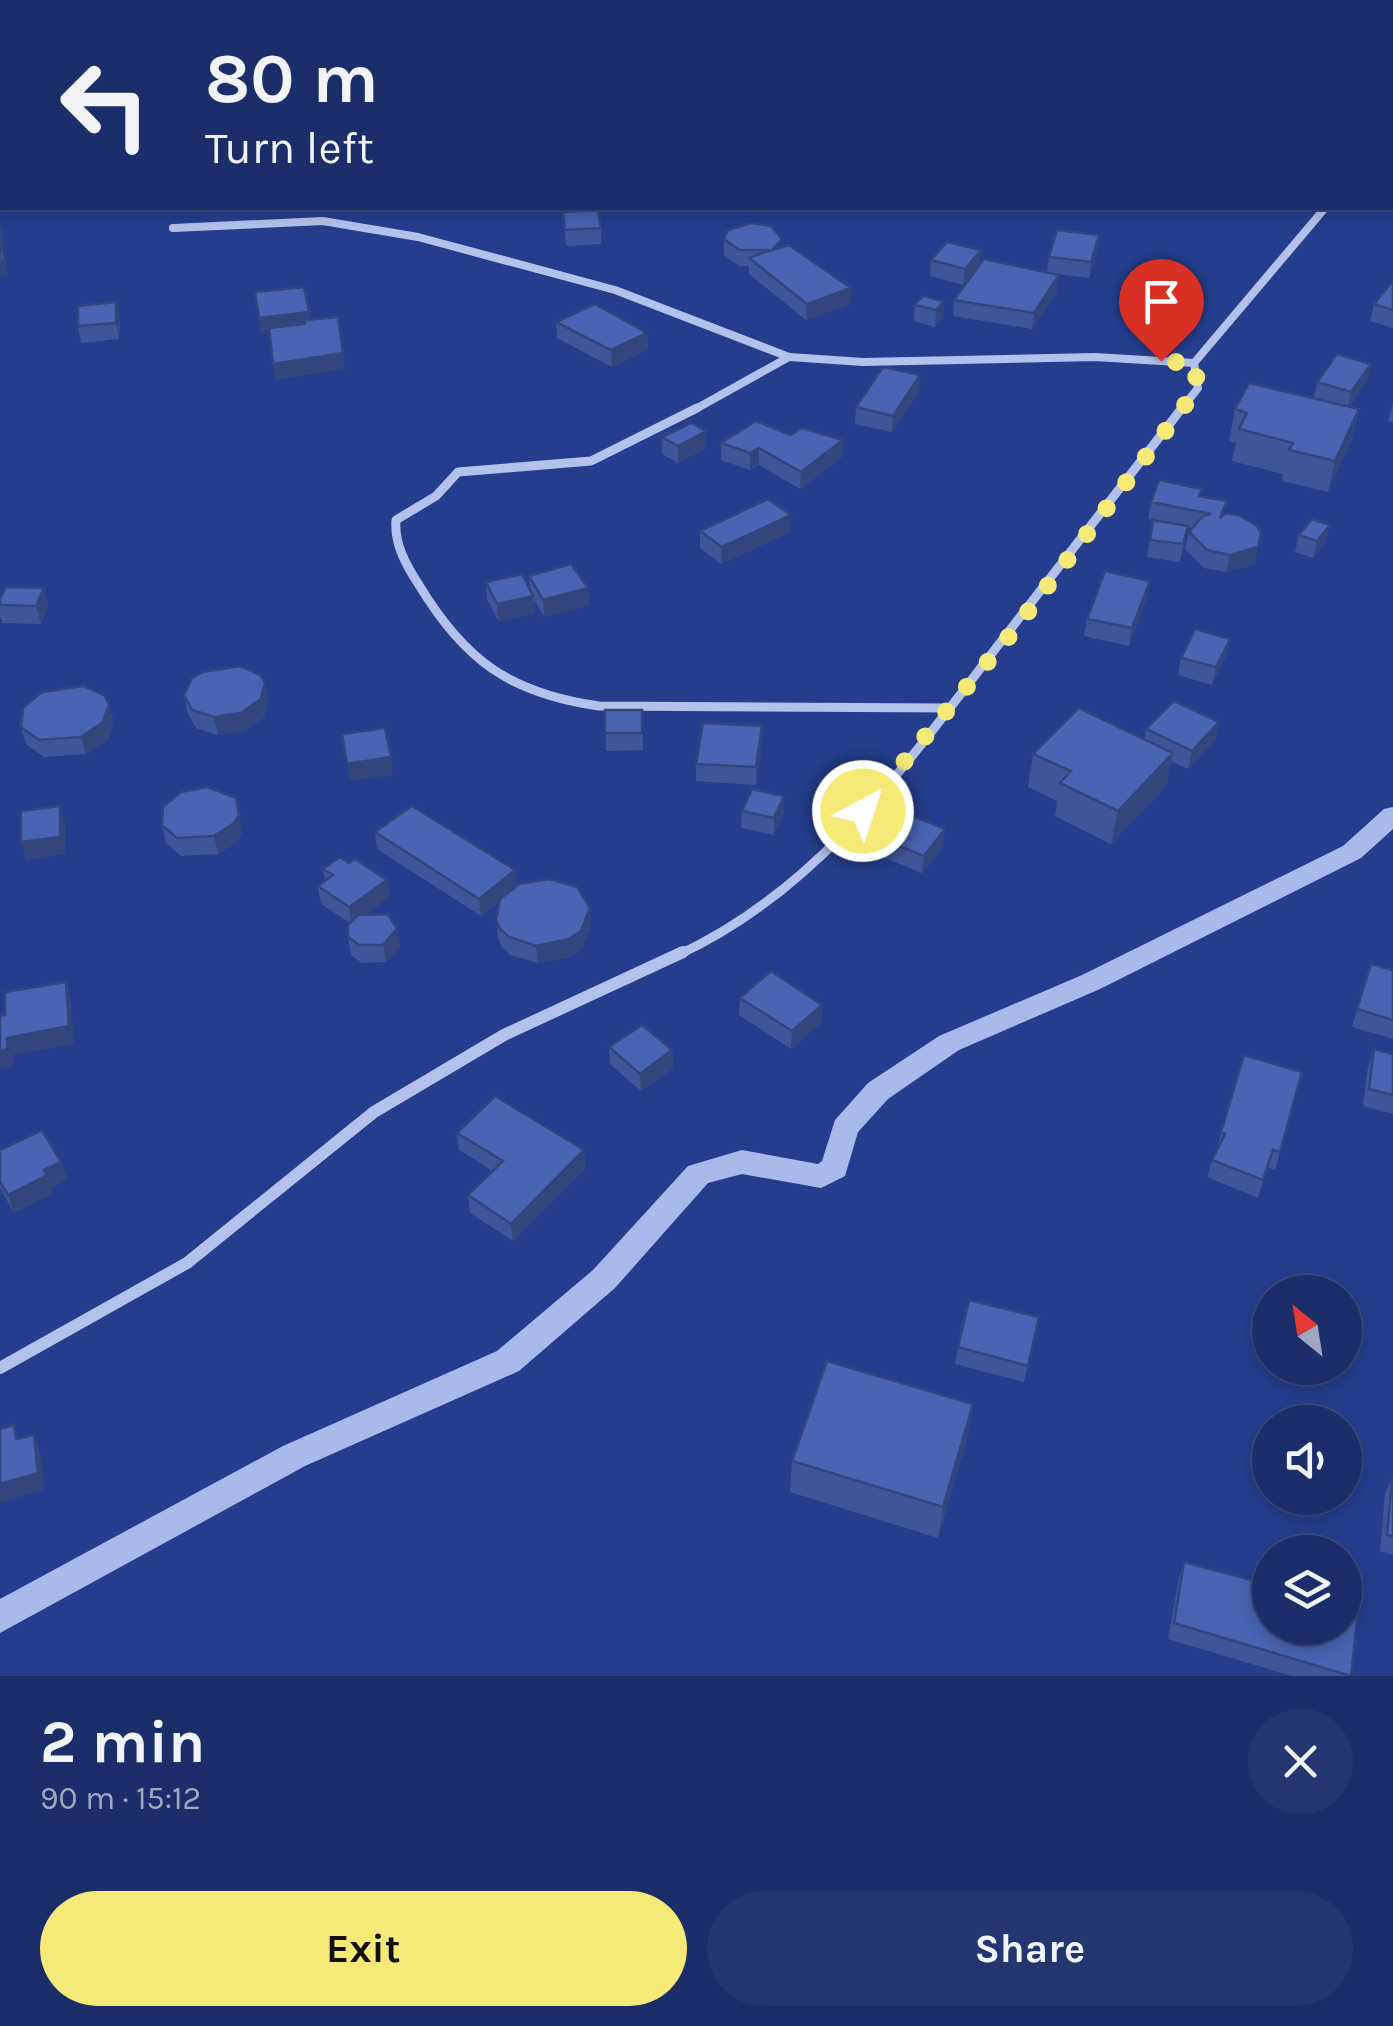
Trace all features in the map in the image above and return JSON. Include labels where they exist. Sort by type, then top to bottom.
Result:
[{"type":"street","points":[[0,1368],[187,1263],[374,1112],[504,1034],[717,937],[766,906],[842,837],[950,708],[1198,388],[1194,363],[1323,210]]},
{"type":"street","points":[[173,228],[323,222],[418,237],[615,290],[789,356],[863,362],[1095,356],[1194,363]]},
{"type":"street","points":[[789,356],[741,388],[591,461],[458,472],[443,495],[409,509],[396,520],[402,556],[443,628],[493,673],[552,702],[599,706],[950,708]]},
{"type":"building","points":[[598,210],[601,228],[565,230],[563,212]]},
{"type":"building","points":[[752,223],[771,226],[782,239],[772,250],[789,245],[851,288],[807,304],[749,258],[770,250],[739,250],[724,239],[728,230]]},
{"type":"building","points":[[0,226],[4,260],[0,260]]},
{"type":"building","points":[[1057,230],[1099,235],[1091,262],[1049,257]]},
{"type":"building","points":[[947,242],[981,250],[965,269],[931,260]]},
{"type":"building","points":[[984,259],[1059,275],[1034,313],[954,300]]},
{"type":"building","points":[[1393,281],[1393,310],[1374,304]]},
{"type":"building","points":[[304,287],[309,312],[259,318],[255,292]]},
{"type":"building","points":[[923,296],[944,301],[936,310],[915,305]]},
{"type":"building","points":[[116,302],[116,323],[78,326],[78,306]]},
{"type":"building","points":[[595,304],[647,333],[611,350],[556,322]]},
{"type":"building","points":[[338,317],[343,353],[273,364],[269,328]]},
{"type":"building","points":[[1337,354],[1371,364],[1351,392],[1317,382]]},
{"type":"building","points":[[883,367],[920,375],[893,416],[856,407]]},
{"type":"building","points":[[1249,383],[1359,409],[1335,461],[1289,450],[1293,443],[1239,429],[1247,413],[1235,409]]},
{"type":"building","points":[[756,421],[790,435],[802,428],[843,440],[801,472],[759,448],[750,453],[721,443]]},
{"type":"building","points":[[691,423],[706,431],[678,446],[662,437]]},
{"type":"building","points":[[1159,480],[1202,489],[1199,496],[1227,501],[1220,518],[1226,513],[1238,515],[1256,525],[1261,532],[1258,547],[1230,555],[1207,550],[1189,532],[1203,516],[1211,514],[1151,502]]},
{"type":"building","points":[[768,499],[791,515],[722,547],[700,531]]},
{"type":"building","points":[[1312,519],[1330,525],[1317,541],[1299,535]]},
{"type":"building","points":[[1153,520],[1188,526],[1183,544],[1150,540]]},
{"type":"building","points":[[571,564],[588,588],[543,600],[529,576]]},
{"type":"building","points":[[1105,571],[1150,581],[1132,628],[1087,619]]},
{"type":"building","points":[[522,574],[533,596],[497,604],[486,582]]},
{"type":"building","points":[[6,587],[44,588],[36,606],[0,605]]},
{"type":"building","points":[[1195,629],[1230,639],[1216,667],[1181,658]]},
{"type":"building","points":[[240,666],[260,675],[265,682],[261,699],[241,713],[214,717],[192,710],[184,695],[192,678],[203,672]]},
{"type":"building","points":[[84,686],[104,695],[109,704],[103,722],[81,737],[39,740],[21,727],[23,708],[42,692]]},
{"type":"building","points":[[1174,701],[1219,722],[1192,751],[1146,729]]},
{"type":"building","points":[[1079,708],[1173,753],[1118,811],[1060,783],[1071,771],[1033,754]]},
{"type":"building","points":[[605,710],[642,710],[642,733],[605,733]]},
{"type":"building","points":[[703,723],[762,726],[756,767],[696,764]]},
{"type":"building","points":[[385,728],[391,757],[347,764],[342,734]]},
{"type":"building","points":[[207,787],[236,798],[239,815],[214,836],[177,838],[162,825],[163,807],[181,792]]},
{"type":"building","points":[[752,789],[784,796],[774,818],[742,811]]},
{"type":"building","points":[[60,806],[60,837],[21,842],[21,811]]},
{"type":"building","points":[[412,806],[515,870],[479,899],[375,832]]},
{"type":"building","points":[[900,811],[945,829],[924,856],[879,838]]},
{"type":"building","points":[[340,857],[349,863],[355,859],[387,880],[349,907],[318,886],[333,875],[323,869]]},
{"type":"building","points":[[549,879],[577,887],[590,908],[581,931],[569,939],[536,946],[509,937],[496,920],[500,899],[519,884]]},
{"type":"building","points":[[388,914],[397,929],[383,945],[359,945],[348,937],[348,925],[358,915]]},
{"type":"building","points":[[1371,964],[1393,970],[1393,1020],[1357,1009]]},
{"type":"building","points":[[771,971],[822,1005],[792,1031],[740,998]]},
{"type":"building","points":[[66,982],[69,1026],[7,1038],[7,1049],[0,1051],[5,992]]},
{"type":"building","points":[[642,1025],[672,1050],[640,1074],[609,1047]]},
{"type":"building","points":[[1374,1049],[1393,1054],[1393,1095],[1369,1089]]},
{"type":"building","points":[[1244,1055],[1302,1072],[1280,1152],[1273,1150],[1263,1180],[1212,1160],[1225,1134],[1221,1132]]},
{"type":"building","points":[[495,1096],[584,1150],[511,1224],[468,1195],[503,1161],[457,1133]]},
{"type":"building","points":[[42,1130],[61,1162],[44,1170],[47,1175],[8,1195],[0,1182],[0,1150]]},
{"type":"building","points":[[969,1300],[1039,1317],[1028,1366],[958,1347]]},
{"type":"building","points":[[827,1361],[973,1404],[943,1507],[792,1461]]},
{"type":"building","points":[[14,1425],[16,1439],[34,1435],[38,1473],[0,1484],[0,1429]]},
{"type":"building","points":[[1393,1478],[1393,1536],[1387,1535]]},
{"type":"building","points":[[1184,1562],[1252,1580],[1252,1645],[1354,1645],[1351,1676],[1174,1623]]},
{"type":"waterway","points":[[0,1617],[294,1456],[508,1361],[604,1279],[698,1174],[742,1162],[821,1176],[835,1168],[845,1128],[878,1091],[949,1043],[1091,982],[1352,852],[1393,815]]},
{"type":"route","points":[[863,811],[1011,634],[1198,388],[1194,363],[1161,361]]}]
